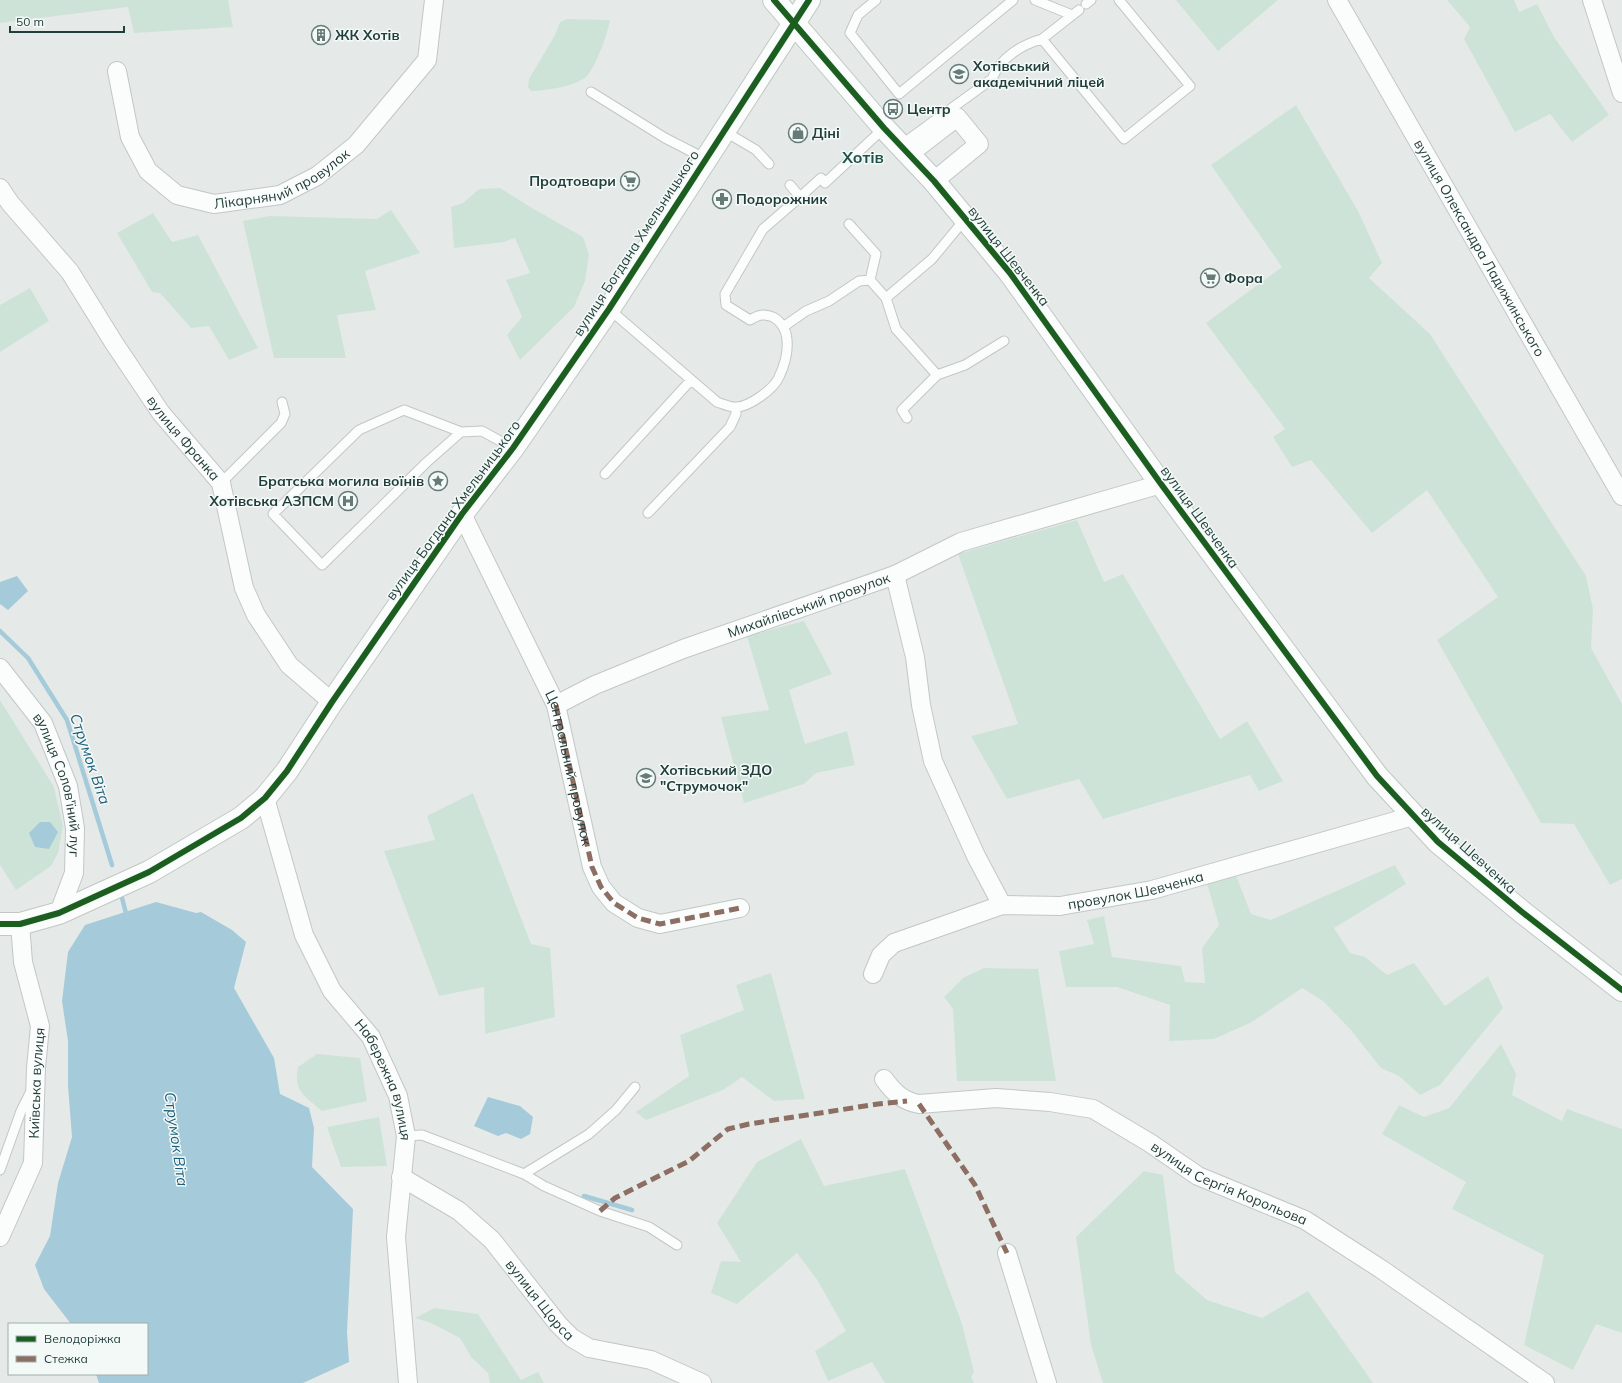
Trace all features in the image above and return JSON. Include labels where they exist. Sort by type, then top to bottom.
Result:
[{"type":"street","name":"Лікарняний провулок","points":[[117,71],[130,137],[148,171],[176,195],[214,204],[280,195],[317,176],[356,145],[427,60],[434,0]]},
{"type":"street","name":"вулиця Шевченка","points":[[774,0],[837,71],[884,128],[934,181],[1010,274],[1161,484],[1377,776],[1438,842],[1522,912],[1622,990]]},
{"type":"street","name":"вулиця Богдана Хмельницького","points":[[10,924],[59,913],[149,872],[241,818],[265,798],[287,771],[332,702],[462,514],[513,448],[609,309],[810,0]]},
{"type":"street","name":"вулиця Олександра Ладижинського","points":[[1337,0],[1622,496]]},
{"type":"street","points":[[1592,0],[1622,93]]},
{"type":"street","points":[[905,150],[956,117],[979,144],[934,181]]},
{"type":"street","name":"вулиця Франка","points":[[0,188],[10,203],[70,272],[114,343],[161,413],[221,483],[244,588],[256,615],[289,665],[332,702]]},
{"type":"street","points":[[895,575],[962,542],[1161,484]]},
{"type":"street","name":"Центральний провулок","points":[[462,514],[556,705],[592,867],[601,887],[614,903],[638,918],[660,924],[740,908]]},
{"type":"street","name":"Михайлівський провулок","points":[[556,705],[595,685],[683,649],[895,575],[915,657],[921,705],[933,761],[976,856],[1002,905]]},
{"type":"street","name":"вулиця Солов'їний луг","points":[[0,668],[43,723],[68,786],[75,828],[74,873],[59,913]]},
{"type":"street","name":"Набережна вулиця","points":[[265,798],[304,935],[332,990],[371,1037],[398,1096],[406,1136],[396,1237],[408,1383]]},
{"type":"street","name":"провулок Шевченка","points":[[873,974],[881,955],[894,943],[1002,905],[1060,906],[1152,890],[1413,816]]},
{"type":"street","name":"Київська вулиця","points":[[0,1237],[33,1163],[40,1026],[10,924]]},
{"type":"street","name":"вулиця Сергія Корольова","points":[[884,1079],[893,1091],[907,1101],[919,1104],[996,1098],[1050,1102],[1093,1109],[1150,1143],[1198,1176],[1305,1220],[1406,1286],[1545,1383]]},
{"type":"street","name":"вулиця Щорса","points":[[402,1177],[459,1211],[492,1240],[558,1324],[572,1338],[589,1348],[651,1360],[702,1383]]},
{"type":"street","points":[[1007,1253],[1047,1383]]},
{"type":"lane","points":[[876,0],[858,15],[850,33],[899,94],[1014,0]]},
{"type":"lane","points":[[905,150],[992,79],[997,67],[1024,44],[1042,39],[1075,13],[1035,0]]},
{"type":"lane","points":[[1042,39],[1124,139],[1190,86],[1119,0]]},
{"type":"lane","points":[[591,92],[665,138],[706,159]]},
{"type":"lane","points":[[609,309],[717,402],[736,408],[757,400],[779,379],[787,353],[787,333],[779,321],[767,314],[758,315],[750,320],[726,305],[725,294],[763,229],[821,178],[825,183],[884,128]]},
{"type":"lane","points":[[724,131],[756,150],[769,164]]},
{"type":"lane","points":[[790,186],[800,197]]},
{"type":"lane","points":[[886,298],[932,259],[965,219]]},
{"type":"lane","points":[[849,224],[876,254],[870,280]]},
{"type":"lane","points":[[783,327],[806,311],[829,301],[859,281],[870,280]]},
{"type":"lane","points":[[870,280],[886,298],[896,329],[937,375]]},
{"type":"lane","points":[[907,418],[902,410],[937,375],[965,365],[1004,341]]},
{"type":"lane","points":[[605,474],[691,380]]},
{"type":"lane","points":[[221,483],[281,423],[285,414],[282,402]]},
{"type":"lane","points":[[648,513],[730,427],[736,414],[736,408]]},
{"type":"lane","points":[[461,432],[427,462],[322,565],[273,514],[359,430],[404,410],[461,432],[482,430],[513,448]]},
{"type":"lane","points":[[0,1170],[21,1111],[36,1081]]},
{"type":"lane","points":[[524,1174],[589,1134],[616,1110],[635,1087]]},
{"type":"lane","points":[[406,1136],[422,1135],[524,1174],[544,1186],[600,1211],[649,1227],[677,1245]]},
{"type":"green space","points":[[0,0],[228,0],[233,27],[134,33],[128,7],[0,23]]},
{"type":"green space","points":[[1176,0],[1278,0],[1218,51]]},
{"type":"green space","points":[[1447,0],[1514,0],[1519,12],[1537,4],[1554,37],[1609,115],[1572,142],[1550,114],[1515,132],[1464,39],[1470,27]]},
{"type":"green space","points":[[567,19],[610,20],[595,64],[584,79],[577,82],[552,89],[531,91],[528,87],[529,79],[555,35],[560,22]]},
{"type":"green space","points":[[1296,105],[1358,211],[1382,263],[1369,278],[1430,334],[1586,576],[1593,609],[1591,648],[1622,704],[1622,879],[1610,885],[1574,824],[1541,823],[1437,640],[1498,597],[1427,490],[1372,533],[1311,460],[1292,467],[1273,437],[1285,429],[1206,323],[1282,267],[1211,165]]},
{"type":"green space","points":[[500,188],[583,237],[589,255],[585,281],[574,307],[520,360],[507,335],[522,317],[506,280],[530,273],[515,238],[504,242],[454,248],[451,207],[463,203],[479,189]]},
{"type":"green space","points":[[391,210],[420,253],[365,271],[376,310],[337,315],[346,358],[274,358],[243,221],[270,216],[377,219]]},
{"type":"green space","points":[[153,213],[172,242],[198,235],[258,348],[229,360],[209,326],[191,328],[160,293],[152,292],[117,233]]},
{"type":"green space","points":[[30,288],[49,321],[0,352],[0,305]]},
{"type":"green space","points":[[1077,520],[1104,582],[1123,574],[1220,739],[1247,721],[1283,781],[1259,791],[1250,775],[1103,819],[1079,779],[1007,799],[971,736],[1018,724],[958,554]]},
{"type":"green space","points":[[804,621],[832,674],[789,690],[805,744],[847,731],[855,765],[816,773],[804,784],[744,803],[721,717],[769,710],[747,636]]},
{"type":"green space","points":[[0,700],[54,787],[63,826],[58,853],[51,866],[16,890],[0,865]]},
{"type":"green space","points":[[473,793],[531,944],[550,948],[555,1017],[485,1034],[484,987],[439,996],[384,851],[435,840],[427,816]]},
{"type":"green space","points":[[1395,865],[1406,884],[1334,928],[1350,953],[1365,957],[1387,975],[1414,963],[1445,1006],[1488,976],[1503,1008],[1440,1085],[1420,1095],[1399,1076],[1381,1068],[1350,1029],[1323,1001],[1302,988],[1252,1022],[1214,1039],[1169,1041],[1170,1005],[1117,987],[1066,987],[1059,951],[1094,944],[1087,920],[1104,916],[1112,957],[1181,966],[1185,982],[1205,983],[1202,948],[1219,925],[1206,880],[1235,873],[1251,914],[1271,920]]},
{"type":"green space","points":[[984,968],[1038,969],[1056,1081],[957,1081],[953,1009],[944,997],[963,978]]},
{"type":"green space","points":[[771,973],[805,1099],[774,1101],[742,1077],[723,1090],[646,1120],[636,1112],[689,1076],[680,1035],[744,1010],[736,985]]},
{"type":"green space","points":[[1501,1044],[1516,1074],[1512,1095],[1562,1121],[1567,1109],[1622,1129],[1622,1333],[1596,1324],[1573,1370],[1524,1345],[1544,1255],[1452,1209],[1466,1182],[1382,1134],[1399,1105],[1424,1117],[1449,1108]]},
{"type":"green space","points":[[317,1054],[360,1058],[367,1101],[322,1111],[306,1097],[299,1088],[297,1082],[298,1067]]},
{"type":"green space","points":[[379,1117],[387,1166],[341,1167],[327,1127]]},
{"type":"green space","points":[[801,1139],[824,1186],[905,1169],[962,1324],[974,1372],[971,1377],[974,1383],[885,1383],[872,1362],[828,1381],[815,1351],[846,1331],[818,1281],[797,1253],[737,1304],[711,1293],[721,1261],[741,1262],[717,1223],[757,1162]]},
{"type":"green space","points":[[1144,1171],[1163,1175],[1175,1272],[1207,1300],[1262,1318],[1308,1291],[1373,1383],[1103,1383],[1091,1345],[1076,1237]]},
{"type":"green space","points":[[434,1308],[478,1314],[521,1380],[538,1372],[544,1383],[490,1383],[488,1373],[471,1357],[460,1338],[431,1323],[415,1318]]},
{"type":"water","points":[[17,576],[28,591],[8,610],[0,604],[0,582]]},
{"type":"water","points":[[40,822],[50,822],[58,832],[49,849],[35,847],[29,833]]},
{"type":"water","points":[[156,902],[196,913],[201,912],[232,930],[246,942],[234,988],[274,1058],[280,1094],[309,1108],[314,1128],[312,1167],[353,1209],[347,1332],[349,1362],[303,1383],[99,1383],[96,1375],[148,1375],[148,1323],[70,1323],[44,1289],[35,1265],[50,1236],[58,1183],[72,1137],[68,1086],[68,1041],[62,1001],[68,952],[85,925]]},
{"type":"water","points":[[488,1097],[520,1106],[533,1117],[530,1134],[521,1139],[506,1133],[498,1136],[474,1126]]},
{"type":"waterway","name":"Струмок Віта","points":[[0,631],[28,658],[67,720],[112,865]]},
{"type":"waterway","name":"Струмок Віта","points":[[122,898],[127,917]]},
{"type":"waterway","points":[[584,1196],[632,1210]]},
{"type":"marked path","points":[[556,705],[592,867],[601,887],[614,903],[638,918],[660,924],[740,908]]},
{"type":"marked path","points":[[600,1211],[615,1198],[689,1161],[728,1129],[749,1124],[878,1104],[907,1101]]},
{"type":"marked path","points":[[919,1104],[975,1185],[1007,1253]]},
{"type":"cycle path","points":[[774,0],[884,128],[934,181],[1010,273],[1161,484],[1377,776],[1438,842],[1522,912],[1622,990]]},
{"type":"cycle path","points":[[0,924],[20,924],[59,913],[149,872],[241,818],[265,798],[287,771],[332,702],[462,514],[513,448],[609,309],[809,0]]},
{"type":"place","name":"ЖК Хотів","points":[[321,35]]},
{"type":"place","name":"Хотівський академічний ліцей","points":[[959,74]]},
{"type":"place","name":"Центр","points":[[893,109]]},
{"type":"place","name":"Діні","points":[[798,133]]},
{"type":"place","name":"Продтовари","points":[[630,181]]},
{"type":"place","name":"Подорожник","points":[[722,199]]},
{"type":"place","name":"Фора","points":[[1210,278]]},
{"type":"place","name":"Братська могила воїнів","points":[[438,481]]},
{"type":"place","name":"Хотівська АЗПСМ","points":[[348,501]]},
{"type":"place","name":"Хотівський ЗДО \"Струмочок\"","points":[[646,778]]},
{"type":"district","name":"Хотів","points":[[863,157]]}]
